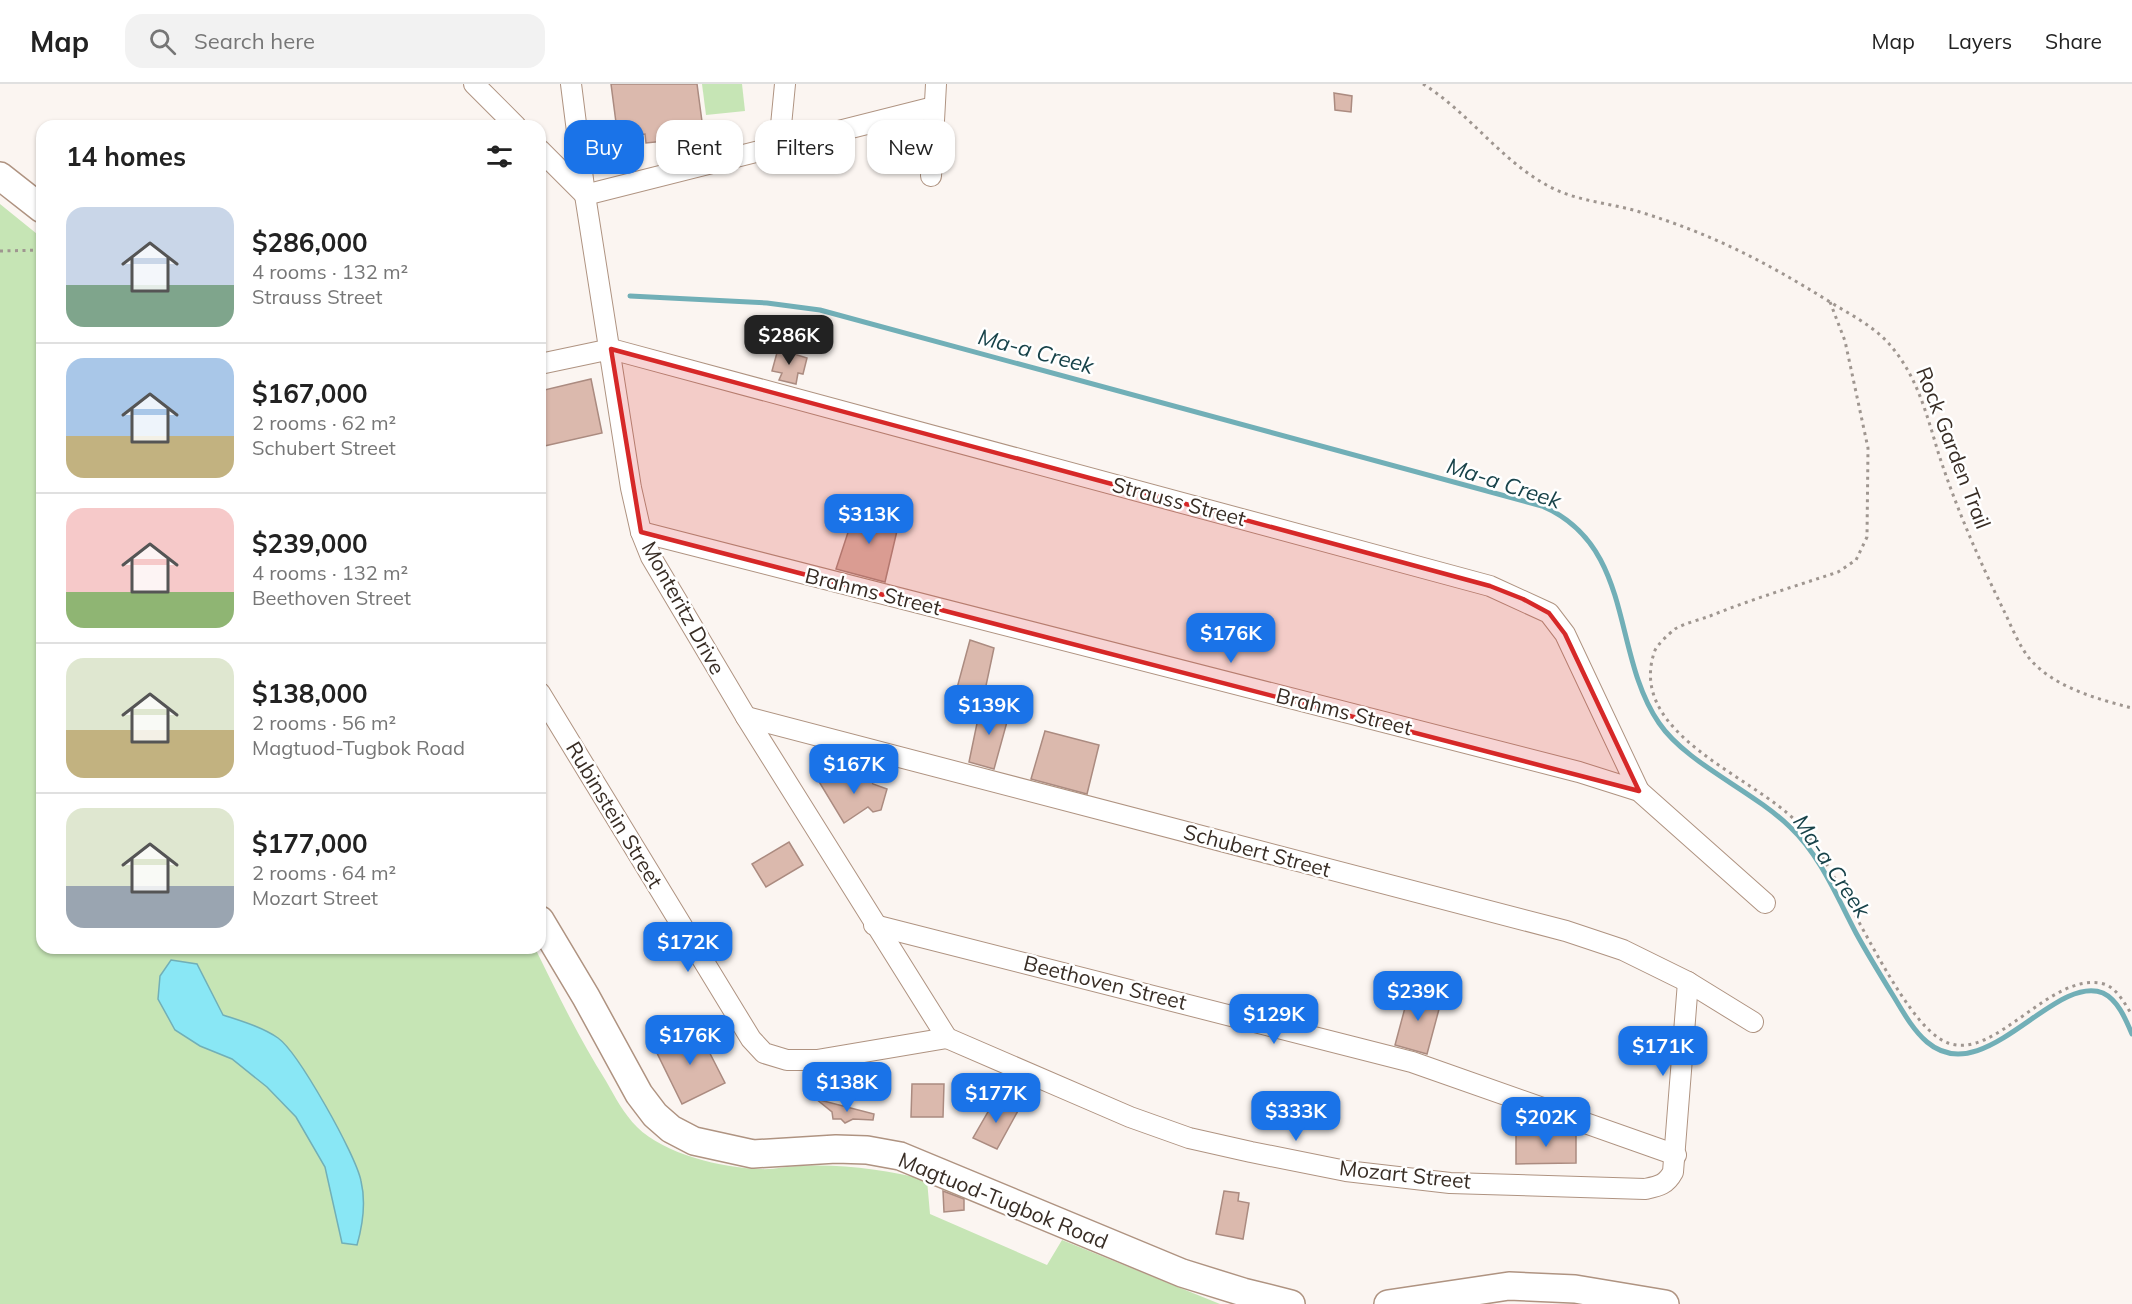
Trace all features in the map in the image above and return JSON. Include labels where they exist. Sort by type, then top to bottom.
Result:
[{"type":"main road","points":[[0,176],[36,204]]},
{"type":"main road","name":"Magtuod-Tugbok Road","points":[[546,930],[639,1094],[655,1115],[671,1129],[703,1143],[753,1154],[836,1149],[867,1150],[900,1156],[1182,1273],[1291,1304]]},
{"type":"main road","points":[[1388,1304],[1509,1286],[1575,1289],[1665,1304]]},
{"type":"street","points":[[474,84],[510,120]]},
{"type":"street","name":"Monteritz Drive","points":[[571,84],[585,195],[611,349],[631,488],[641,532],[665,583],[874,925],[946,1038]]},
{"type":"street","points":[[782,120],[785,84]]},
{"type":"street","points":[[931,176],[936,84]]},
{"type":"street","points":[[855,127],[934,107]]},
{"type":"street","points":[[546,156],[585,195],[755,152]]},
{"type":"street","points":[[546,363],[611,349]]},
{"type":"street","name":"Strauss Street","points":[[611,349],[1490,586],[1522,599],[1549,613],[1565,634],[1639,791]]},
{"type":"street","name":"Brahms Street","points":[[641,532],[1579,772],[1639,791],[1765,903]]},
{"type":"street","name":"Rubinstein Street","points":[[546,703],[751,1040],[765,1053],[787,1060],[817,1060],[946,1038]]},
{"type":"street","name":"Schubert Street","points":[[746,717],[1566,931],[1623,950],[1688,982],[1754,1022]]},
{"type":"street","name":"Beethoven Street","points":[[874,925],[1412,1062],[1676,1155]]},
{"type":"street","points":[[1676,1155],[1688,982]]},
{"type":"street","name":"Mozart Street","points":[[946,1038],[1130,1117],[1189,1138],[1346,1171],[1450,1183],[1645,1189],[1660,1186],[1668,1181],[1676,1155]]},
{"type":"path","name":"Rock Garden Trail","points":[[1423,84],[1461,114],[1496,149],[1562,192],[1620,206],[1701,232],[1762,260],[1864,322],[1890,345],[1912,376],[1926,408],[1940,458],[1982,562],[2030,658],[2057,681],[2083,693],[2132,708]]},
{"type":"path","points":[[0,251],[36,250]]},
{"type":"path","points":[[1830,302],[1845,341],[1868,448],[1867,537],[1856,560],[1838,572],[1675,629],[1655,649],[1649,673],[1653,696],[1666,719],[1687,742],[1765,795],[1797,823],[1823,858],[1902,995],[1932,1036],[1950,1045],[1971,1045],[1995,1035],[2056,994],[2084,985],[2104,984],[2120,996],[2132,1015]]},
{"type":"highlighted area","points":[[611,349],[1490,586],[1523,599],[1549,613],[1565,634],[1639,791],[641,532]]},
{"type":"green space","points":[[702,84],[742,84],[745,111],[706,115]]},
{"type":"green space","points":[[0,204],[36,233],[36,954],[538,954],[577,1032],[620,1105],[637,1127],[662,1145],[694,1158],[729,1166],[765,1169],[796,1166],[849,1167],[896,1173],[927,1180],[930,1214],[1047,1265],[1062,1240],[1220,1304],[0,1304]]},
{"type":"water","points":[[171,960],[197,964],[223,1015],[272,1034],[287,1047],[299,1063],[338,1128],[357,1168],[361,1181],[363,1213],[357,1245],[342,1243],[325,1167],[296,1117],[267,1087],[232,1059],[200,1046],[175,1030],[158,999],[160,976]]},
{"type":"building","points":[[611,84],[697,84],[702,120],[656,120],[656,142],[646,143],[644,120],[616,120]]},
{"type":"building","points":[[1334,93],[1352,96],[1351,112],[1335,110]]},
{"type":"building","points":[[778,349],[807,358],[803,374],[798,373],[796,384],[779,380],[782,373],[772,371]]},
{"type":"building","points":[[591,379],[602,433],[546,446],[546,390]]},
{"type":"building","points":[[856,508],[900,518],[885,582],[836,569]]},
{"type":"building","points":[[970,640],[994,648],[984,695],[957,688]]},
{"type":"building","points":[[981,704],[1010,711],[994,769],[969,762]]},
{"type":"building","points":[[1045,731],[1099,745],[1087,794],[1031,779]]},
{"type":"building","points":[[865,770],[873,784],[887,789],[881,810],[873,812],[868,807],[844,823],[818,780],[839,775],[843,782]]},
{"type":"building","points":[[789,842],[803,865],[766,887],[752,864]]},
{"type":"building","points":[[1410,989],[1442,998],[1427,1054],[1395,1045]]},
{"type":"building","points":[[697,1028],[725,1083],[682,1104],[655,1049]]},
{"type":"building","points":[[912,1084],[944,1084],[943,1117],[911,1117]]},
{"type":"building","points":[[996,1098],[1019,1109],[997,1149],[973,1138]]},
{"type":"building","points":[[816,1099],[874,1114],[873,1120],[853,1119],[845,1123],[841,1119],[833,1119],[832,1112]]},
{"type":"building","points":[[1516,1133],[1576,1133],[1576,1163],[1516,1164]]},
{"type":"building","points":[[943,1191],[964,1199],[964,1210],[944,1212]]},
{"type":"building","points":[[1224,1191],[1239,1193],[1238,1201],[1249,1203],[1243,1239],[1216,1234]]},
{"type":"waterway","name":"Ma-a Creek","points":[[630,296],[767,303],[820,310],[1542,506],[1572,524],[1593,547],[1607,574],[1644,696],[1659,723],[1686,751],[1775,814],[1801,838],[1819,863],[1901,1009],[1927,1042],[1949,1053],[1972,1052],[1995,1043],[2063,999],[2084,991],[2103,993],[2113,1000],[2132,1034]]}]
